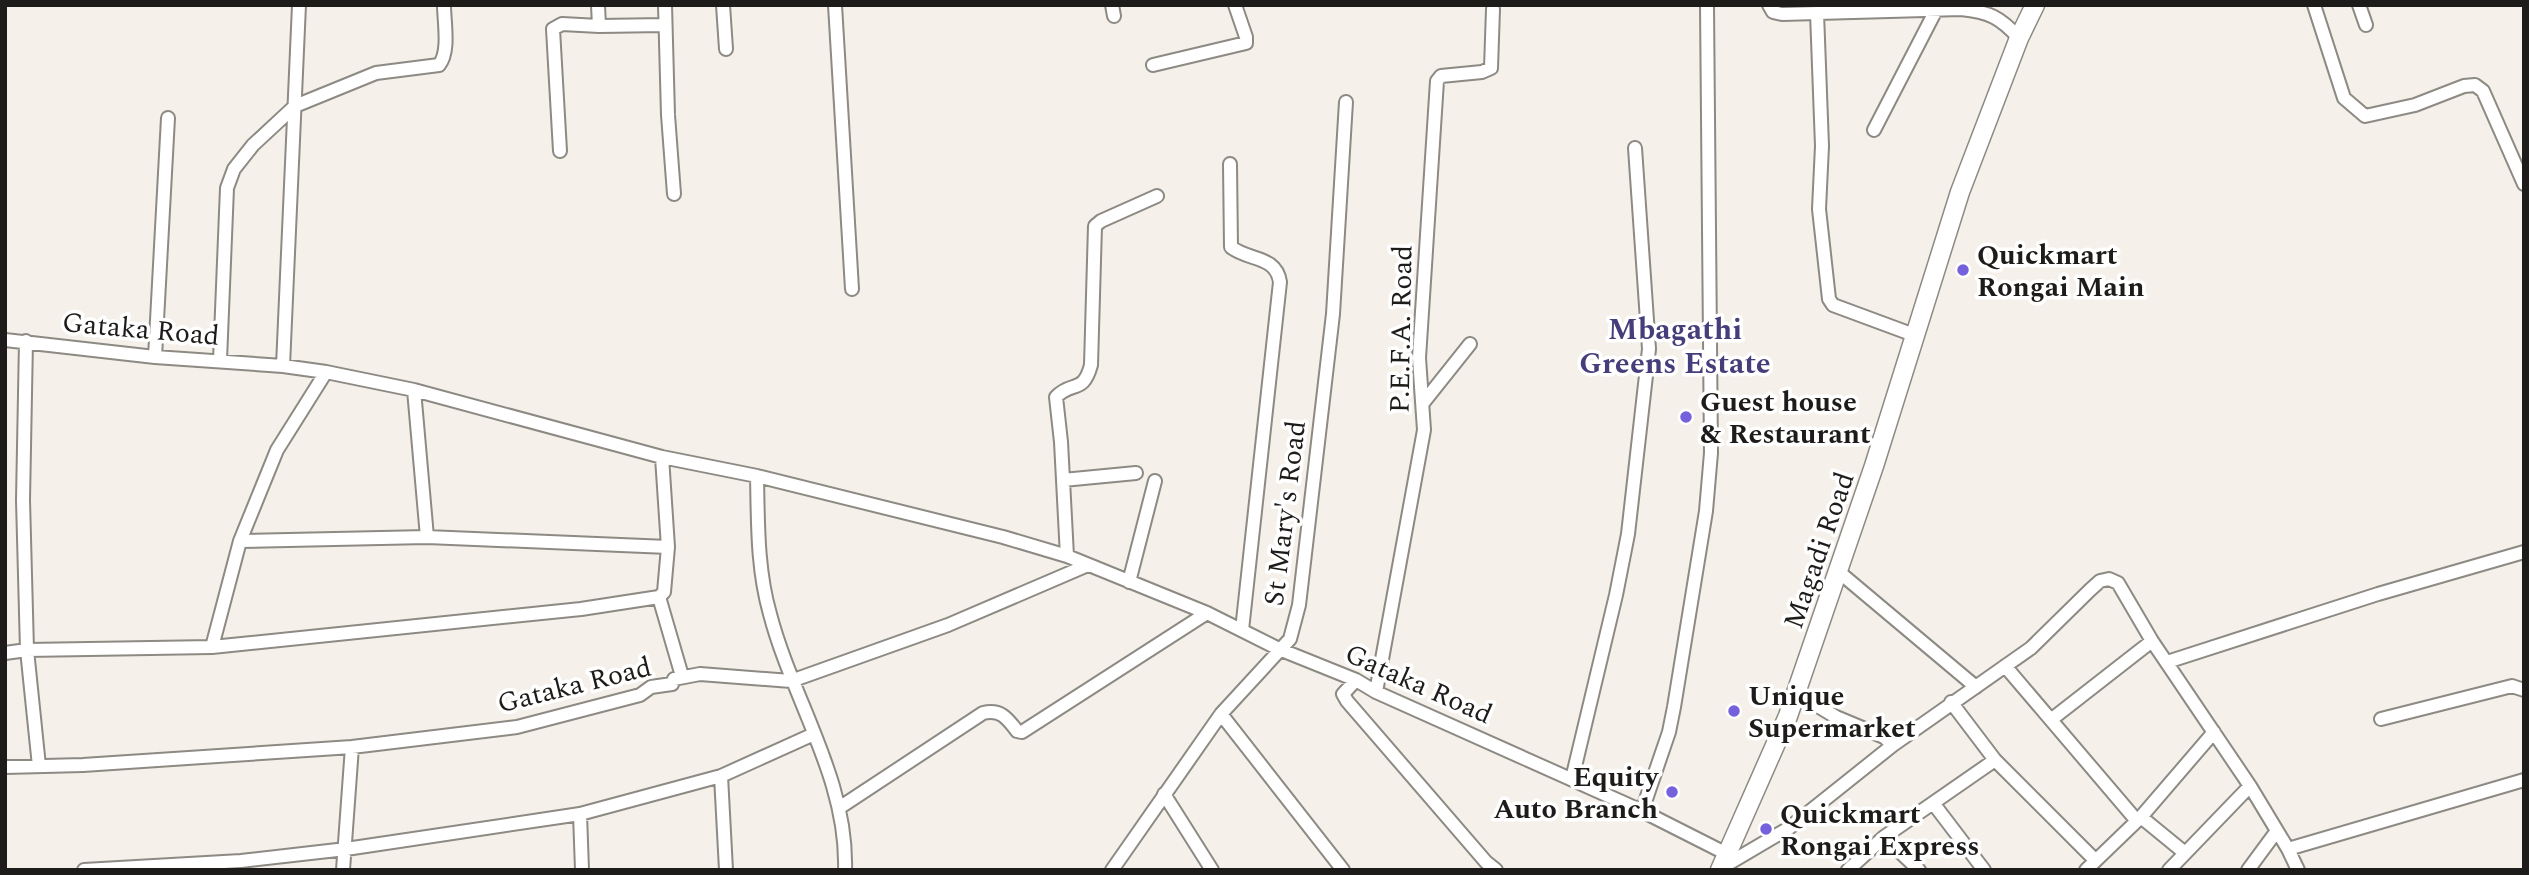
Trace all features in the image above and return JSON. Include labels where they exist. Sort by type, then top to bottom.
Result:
[{"type":"highway","name":"Magadi Road","points":[[1722,864],[1796,693],[1892,411],[1960,192],[2035,5]]},
{"type":"street","points":[[283,366],[299,5]]},
{"type":"street","points":[[220,360],[227,188],[234,169],[253,145],[295,106],[376,73],[439,65],[444,60],[445,51],[444,5]]},
{"type":"street","points":[[598,5],[599,26]]},
{"type":"street","points":[[664,5],[674,194]]},
{"type":"street","points":[[723,5],[726,49]]},
{"type":"street","points":[[835,5],[852,289]]},
{"type":"street","points":[[1153,65],[1246,43],[1235,5]]},
{"type":"street","points":[[1642,811],[1669,732],[1674,707],[1706,511],[1710,464],[1707,5]]},
{"type":"street","points":[[1769,5],[1773,12],[1782,14],[1961,9],[1984,12],[2004,21],[2020,38]]},
{"type":"street","points":[[2314,5],[2348,104],[2365,116],[2416,105],[2464,86],[2474,85],[2483,92],[2519,163],[2524,184]]},
{"type":"street","points":[[2359,5],[2366,24]]},
{"type":"street","name":"P.E.F.A. Road","points":[[1376,692],[1424,430],[1419,358],[1437,82],[1440,76],[1482,72],[1491,68],[1493,9]]},
{"type":"street","points":[[1874,130],[1936,10]]},
{"type":"street","points":[[1817,13],[1822,146],[1819,209],[1829,299],[1833,305],[1914,335]]},
{"type":"street","points":[[560,151],[552,29],[562,24],[664,25]]},
{"type":"street","name":"St Mary's Road","points":[[1112,870],[1222,714],[1290,639],[1299,605],[1333,314],[1346,102]]},
{"type":"street","points":[[155,357],[169,118]]},
{"type":"street","points":[[1572,779],[1628,534],[1649,349],[1634,148]]},
{"type":"street","points":[[1230,164],[1230,247],[1273,265],[1279,272],[1280,282],[1242,630]]},
{"type":"street","points":[[1068,556],[1056,397],[1062,391],[1080,386],[1087,380],[1091,365],[1095,226],[1157,196]]},
{"type":"street","name":"Gataka Road","points":[[5,340],[326,372],[414,390],[662,457],[757,476],[1003,537],[1068,556],[1207,613],[1279,649],[1356,680],[1376,692],[1642,811],[1722,864]]},
{"type":"street","points":[[26,341],[23,500],[27,650],[39,766]]},
{"type":"street","points":[[1423,403],[1470,344]]},
{"type":"street","points":[[212,647],[240,541],[277,450],[326,372]]},
{"type":"street","points":[[414,390],[428,537]]},
{"type":"street","points":[[5,653],[27,650],[212,647],[581,609],[659,597],[664,593],[668,547],[662,457]]},
{"type":"street","points":[[1063,480],[1136,473]]},
{"type":"street","points":[[757,476],[759,553],[769,613],[791,681],[814,734],[839,808],[845,870]]},
{"type":"street","points":[[1129,582],[1155,481]]},
{"type":"street","points":[[240,541],[428,537],[668,547]]},
{"type":"street","points":[[2167,662],[2378,594],[2524,552]]},
{"type":"street","name":"Gataka Road","points":[[5,767],[352,747],[517,727],[639,695],[651,687],[672,684],[674,679],[701,674],[791,681],[948,625],[1088,565]]},
{"type":"street","points":[[1839,572],[1976,687]]},
{"type":"street","points":[[1722,864],[1789,828],[1893,745],[2031,648],[2100,581],[2109,579],[2118,583],[2152,641],[2250,786],[2298,870]]},
{"type":"street","points":[[659,597],[682,677]]},
{"type":"street","points":[[839,808],[984,713],[993,711],[1004,715],[1017,731],[1022,732],[1207,613]]},
{"type":"street","points":[[2052,719],[2152,641]]},
{"type":"street","points":[[2006,666],[2074,749],[2139,819],[2185,853]]},
{"type":"street","points":[[1356,680],[1343,694],[1347,701],[1486,862],[1496,870]]},
{"type":"street","points":[[2381,719],[2512,686],[2524,690]]},
{"type":"street","points":[[1796,693],[1836,717],[1884,737],[1893,745]]},
{"type":"street","points":[[1951,702],[1994,760],[2090,865],[2139,819],[2214,732]]},
{"type":"street","points":[[1222,714],[1343,870]]},
{"type":"street","points":[[84,870],[241,861],[346,849],[580,814],[721,776],[814,734]]},
{"type":"street","points":[[344,870],[352,747]]},
{"type":"street","points":[[1848,870],[1884,837],[1994,760]]},
{"type":"street","points":[[721,776],[726,870]]},
{"type":"street","points":[[2288,849],[2524,780]]},
{"type":"street","points":[[2169,870],[2250,786]]},
{"type":"street","points":[[1164,794],[1212,870]]},
{"type":"street","points":[[1933,803],[1984,870]]},
{"type":"street","points":[[580,814],[582,870]]},
{"type":"street","points":[[2248,870],[2276,832]]},
{"type":"street","points":[[1884,837],[1919,870]]},
{"type":"place","name":"Quickmart Rongai Main","points":[[1963,270]]},
{"type":"place","name":"Guest house & Restaurant","points":[[1686,417]]},
{"type":"place","name":"Unique Supermarket","points":[[1734,711]]},
{"type":"place","name":"Equity Auto Branch","points":[[1672,792]]},
{"type":"place","name":"Quickmart Rongai Express","points":[[1766,829]]},
{"type":"district","name":"Mbagathi Greens Estate","points":[[1675,346]]}]
